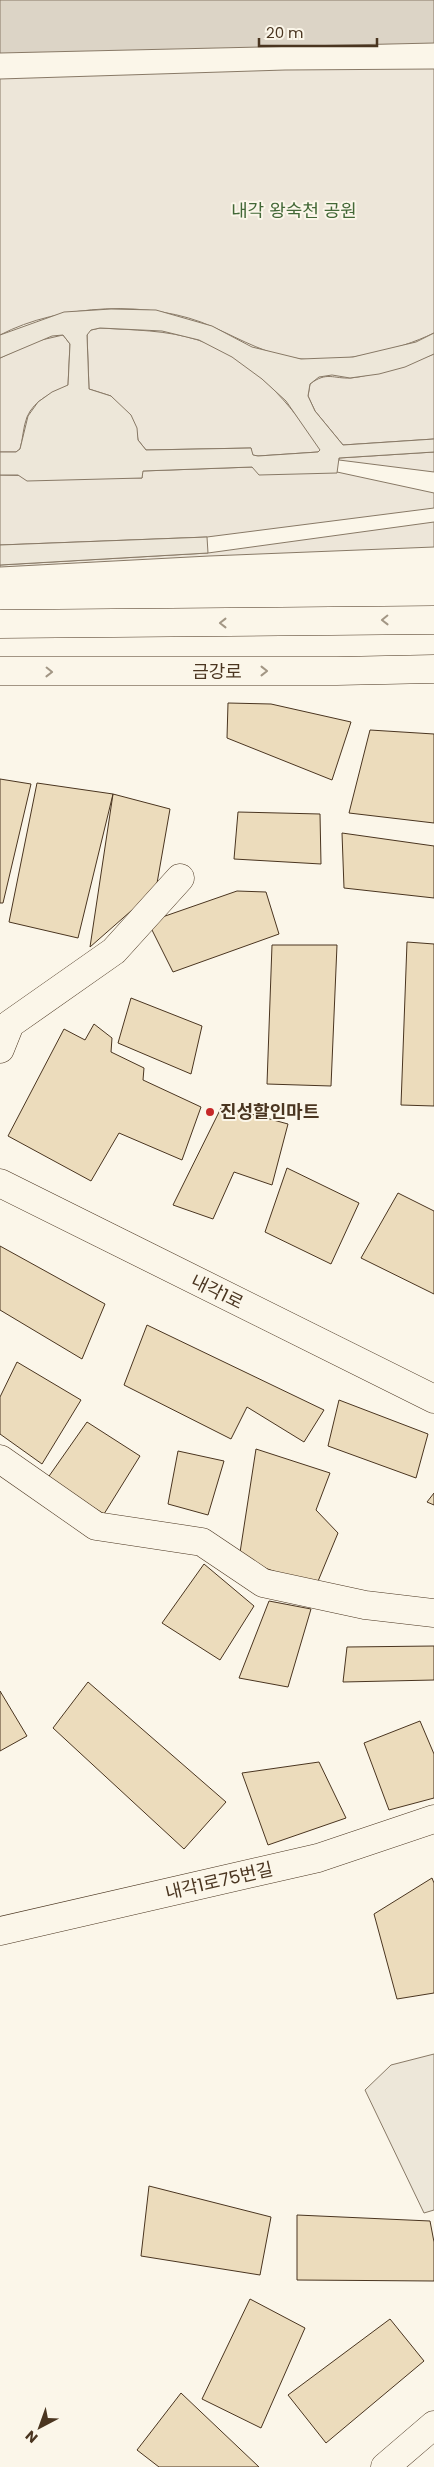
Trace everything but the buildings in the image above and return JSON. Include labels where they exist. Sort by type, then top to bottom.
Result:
[{"type":"street","points":[[0,624],[434,620]]},
{"type":"street","name":"금강로","points":[[0,671],[337,671],[434,669]]},
{"type":"street","points":[[0,1049],[10,1024],[114,951],[180,878]]},
{"type":"street","name":"내각1로","points":[[0,1183],[434,1399]]},
{"type":"street","points":[[0,1459],[96,1526],[202,1542],[263,1583],[365,1605],[434,1613]]},
{"type":"street","name":"내각1로75번길","points":[[0,1930],[318,1858],[434,1819]]},
{"type":"street","points":[[385,2467],[434,2425]]},
{"type":"green space","name":"내각 왕숙천 공원","points":[[434,69],[434,333],[403,345],[369,354],[317,360],[278,355],[189,318],[162,312],[134,309],[77,311],[24,325],[0,335],[0,79],[285,70]]},
{"type":"green space","points":[[100,328],[174,334],[198,340],[236,358],[253,370],[283,400],[310,433],[321,450],[318,452],[258,456],[252,455],[251,448],[146,450],[138,440],[136,428],[111,396],[89,389],[87,334],[91,330]]},
{"type":"green space","points":[[63,335],[70,344],[68,386],[44,397],[30,411],[20,449],[16,452],[0,452],[0,358],[37,341]]},
{"type":"green space","points":[[434,354],[434,439],[343,445],[315,411],[308,396],[310,384],[321,378],[330,376],[351,378],[370,375]]},
{"type":"green space","points":[[434,452],[434,472],[339,460],[339,458]]},
{"type":"green space","points":[[252,467],[337,472],[434,493],[434,508],[207,537],[0,545],[0,475],[142,478],[142,471]]},
{"type":"green space","points":[[434,522],[434,547],[0,567],[0,565],[208,553]]},
{"type":"shaded area","points":[[0,0],[434,0],[434,43],[0,53]]},
{"type":"shaded area","points":[[111,309],[156,310],[212,326],[252,347],[301,359],[353,357],[416,342],[434,333],[434,354],[405,367],[379,374],[350,378],[332,375],[319,377],[310,384],[308,396],[315,411],[343,445],[434,439],[434,452],[339,458],[337,473],[259,475],[252,467],[143,471],[142,478],[27,481],[18,475],[0,475],[0,452],[16,452],[20,449],[28,416],[38,402],[52,392],[68,385],[70,344],[63,335],[52,336],[0,358],[0,335],[64,312]],"holes":[[[100,328],[162,331],[199,340],[232,357],[262,379],[286,401],[320,450],[318,452],[258,456],[253,455],[251,448],[146,450],[138,440],[137,428],[131,415],[111,396],[89,389],[87,335],[91,330]]]},
{"type":"shaded area","points":[[207,537],[208,553],[0,565],[0,545]]},
{"type":"shaded area","points":[[434,2054],[434,2210],[424,2213],[365,2090],[391,2065]]},
{"type":"place","name":"진성할인마트","points":[[210,1112]]}]
